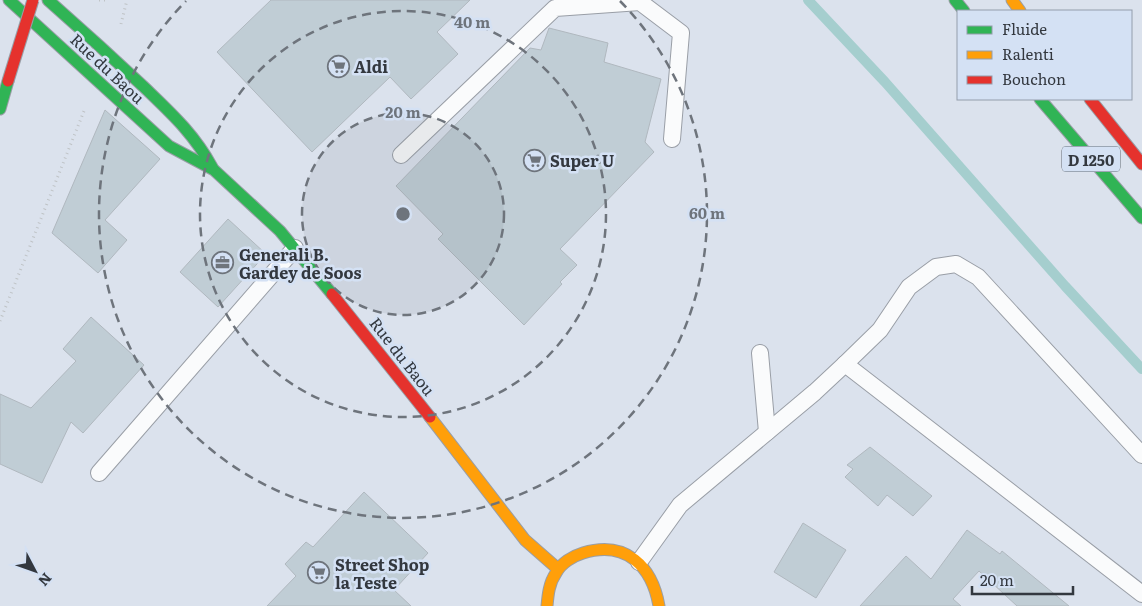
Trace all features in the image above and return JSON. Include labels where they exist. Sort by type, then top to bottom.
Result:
[{"type":"street","name":"Rue du Baou","points":[[10,0],[169,146],[214,170],[258,210],[295,248],[362,330],[525,540],[558,568]]},
{"type":"street","points":[[0,109],[33,0]]},
{"type":"street","name":"Rue du Baou","points":[[48,0],[108,53],[186,128],[214,170]]},
{"type":"street","points":[[954,0],[963,10]]},
{"type":"street","name":"D 1250","points":[[1041,100],[1142,218]]},
{"type":"street","name":"D 1250","points":[[1091,100],[1142,164]]},
{"type":"street","points":[[547,606],[550,586],[558,568],[572,558],[588,551],[606,549],[623,552],[639,562],[650,575],[658,592],[658,606]]},
{"type":"lane","points":[[401,155],[555,8],[640,2],[681,33],[672,139]]},
{"type":"lane","points":[[100,473],[295,248]]},
{"type":"lane","points":[[639,562],[680,505],[815,392],[880,330],[909,287],[936,267],[956,264],[978,277],[1142,455]]},
{"type":"lane","points":[[760,353],[768,432]]},
{"type":"lane","points":[[845,364],[1142,594]]},
{"type":"path","points":[[99,0],[105,0]]},
{"type":"path","points":[[119,31],[127,0]]},
{"type":"path","points":[[0,322],[96,80]]},
{"type":"building","name":"Aldi","points":[[271,0],[470,0],[437,32],[458,54],[411,99],[390,77],[312,152],[217,52]]},
{"type":"building","name":"Super U","points":[[549,28],[608,43],[604,62],[661,79],[645,142],[654,152],[560,249],[577,265],[524,325],[438,239],[443,234],[396,186],[530,48],[541,50]]},
{"type":"building","points":[[105,110],[160,159],[105,220],[127,240],[98,273],[52,233]]},
{"type":"building","name":"Generali B. Gardey de Soos","points":[[228,219],[266,254],[218,307],[180,272]]},
{"type":"building","points":[[91,317],[144,365],[83,433],[71,422],[42,483],[0,464],[0,394],[31,408],[76,361],[63,349]]},
{"type":"building","points":[[870,447],[932,496],[913,516],[887,495],[878,506],[845,477],[853,469],[847,465]]},
{"type":"building","points":[[364,492],[428,553],[394,590],[411,606],[267,606],[296,576],[285,564],[306,542],[313,547]]},
{"type":"building","points":[[803,523],[846,550],[816,598],[774,572]]},
{"type":"building","points":[[967,530],[1000,554],[1002,551],[1069,606],[1017,606],[979,571],[953,599],[961,606],[860,606],[906,556],[931,579]]},
{"type":"waterway","points":[[808,0],[885,82],[1065,286],[1142,369]]},
{"type":"traffic: fast","points":[[9,0],[169,146],[214,170],[280,231],[332,294]]},
{"type":"traffic: fast","points":[[48,0],[173,116],[198,144],[212,167]]},
{"type":"traffic: fast","points":[[955,0],[963,10]]},
{"type":"traffic: fast","points":[[0,109],[8,81]]},
{"type":"traffic: fast","points":[[1041,100],[1142,218]]},
{"type":"traffic: slow","points":[[1012,0],[1019,10]]},
{"type":"traffic: slow","points":[[430,417],[525,540],[558,569]]},
{"type":"traffic: slow","points":[[547,606],[550,585],[558,569],[575,556],[598,550],[612,550],[624,554],[643,568],[650,579],[659,606]]},
{"type":"traffic: jam","points":[[8,81],[33,0]]},
{"type":"traffic: jam","points":[[1091,100],[1142,164]]},
{"type":"traffic: jam","points":[[332,294],[430,417]]},
{"type":"place","name":"Aldi","points":[[338,66]]},
{"type":"place","name":"Super U","points":[[534,160]]},
{"type":"place","name":"Generali B. Gardey de Soos","points":[[223,263]]},
{"type":"place","name":"Street Shop la Teste","points":[[319,573]]}]
